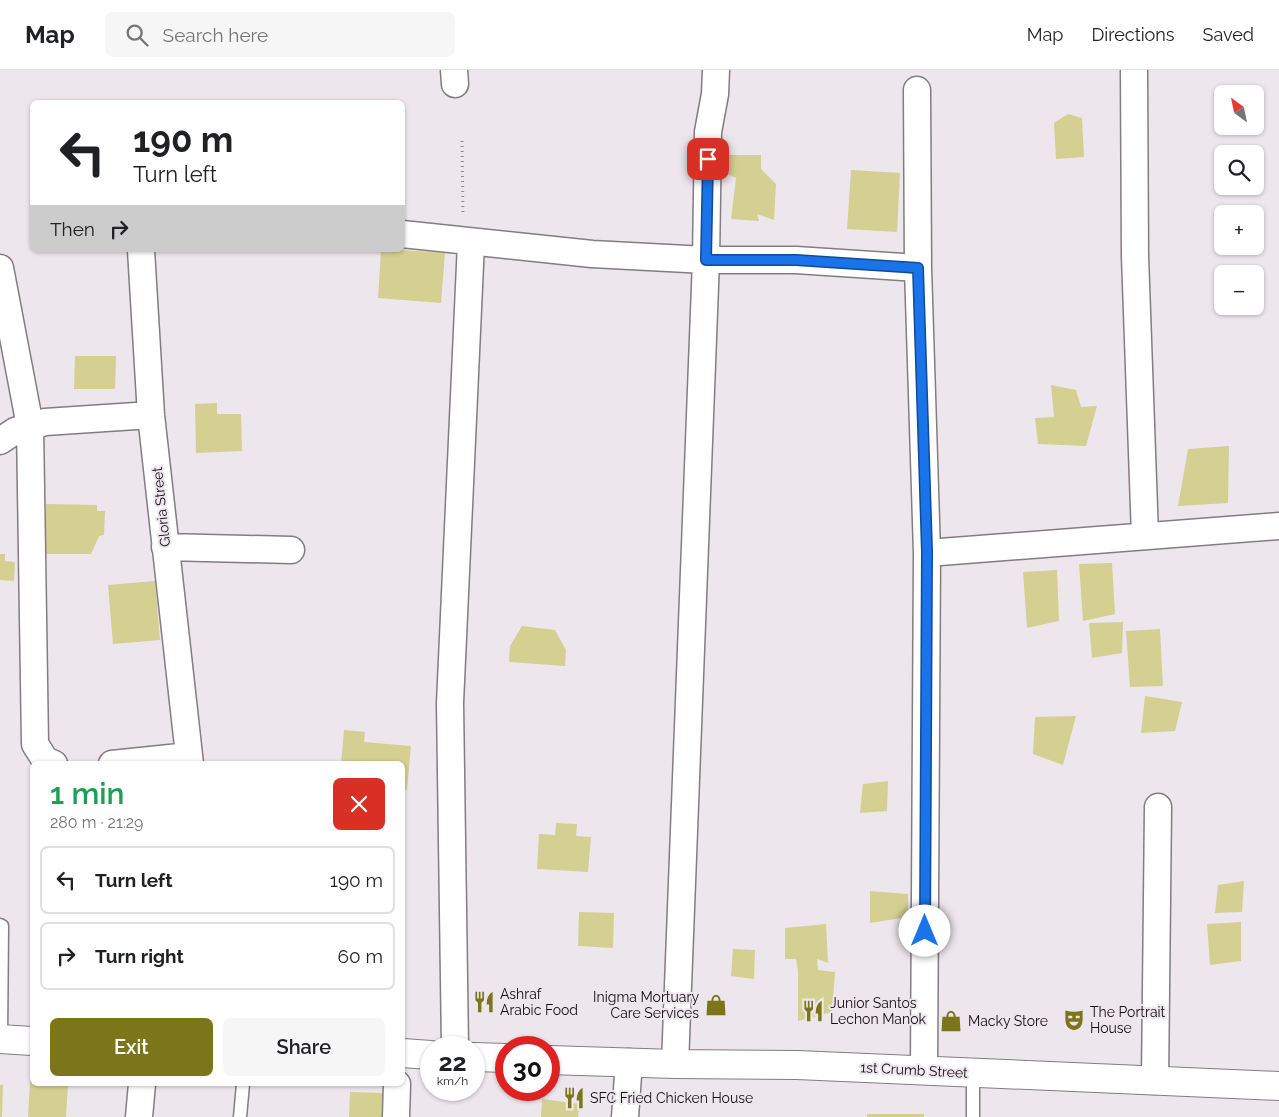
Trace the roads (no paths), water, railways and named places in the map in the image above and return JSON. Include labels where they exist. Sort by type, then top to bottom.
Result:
[{"type":"main road","points":[[1,1039],[30,1041]]},
{"type":"main road","points":[[405,1053],[420,1054]]},
{"type":"main road","name":"1st Crumb Street","points":[[560,1060],[797,1065],[1279,1086]]},
{"type":"street","points":[[675,1064],[706,260],[708,132],[715,94],[716,70]]},
{"type":"street","points":[[1134,70],[1135,256],[1144,536]]},
{"type":"street","points":[[917,90],[918,268],[927,552],[924,1070]]},
{"type":"street","points":[[405,234],[471,243],[592,254],[706,260],[796,260],[918,268]]},
{"type":"street","points":[[455,1036],[450,703],[471,243]]},
{"type":"street","name":"Gloria Street","points":[[141,252],[151,415],[189,760]]},
{"type":"street","points":[[0,268],[30,426],[35,744],[44,760],[46,761]]},
{"type":"street","points":[[0,442],[15,431],[46,422],[151,415]]},
{"type":"street","points":[[927,552],[1279,526]]},
{"type":"street","points":[[166,547],[291,550]]},
{"type":"street","points":[[170,761],[189,760]]},
{"type":"street","points":[[1156,1080],[1158,807]]},
{"type":"street","points":[[625,1117],[629,1062]]},
{"type":"street","points":[[139,1117],[142,1086]]},
{"type":"street","points":[[396,1117],[397,1086]]},
{"type":"lane","points":[[0,925],[2,926],[1,1039]]},
{"type":"lane","points":[[973,1073],[973,1117]]},
{"type":"lane","points":[[240,1117],[243,1086]]},
{"type":"place","name":"Ashraf Arabic Food","points":[[484,1002]]},
{"type":"place","name":"Inigma Mortuary Care Services","points":[[716,1005]]},
{"type":"place","name":"Junior Santos Lechon Manok","points":[[813,1011]]},
{"type":"place","name":"The Portrait House","points":[[1074,1020]]},
{"type":"place","name":"Macky Store","points":[[951,1021]]},
{"type":"place","name":"SFC Fried Chicken House","points":[[574,1098]]}]
